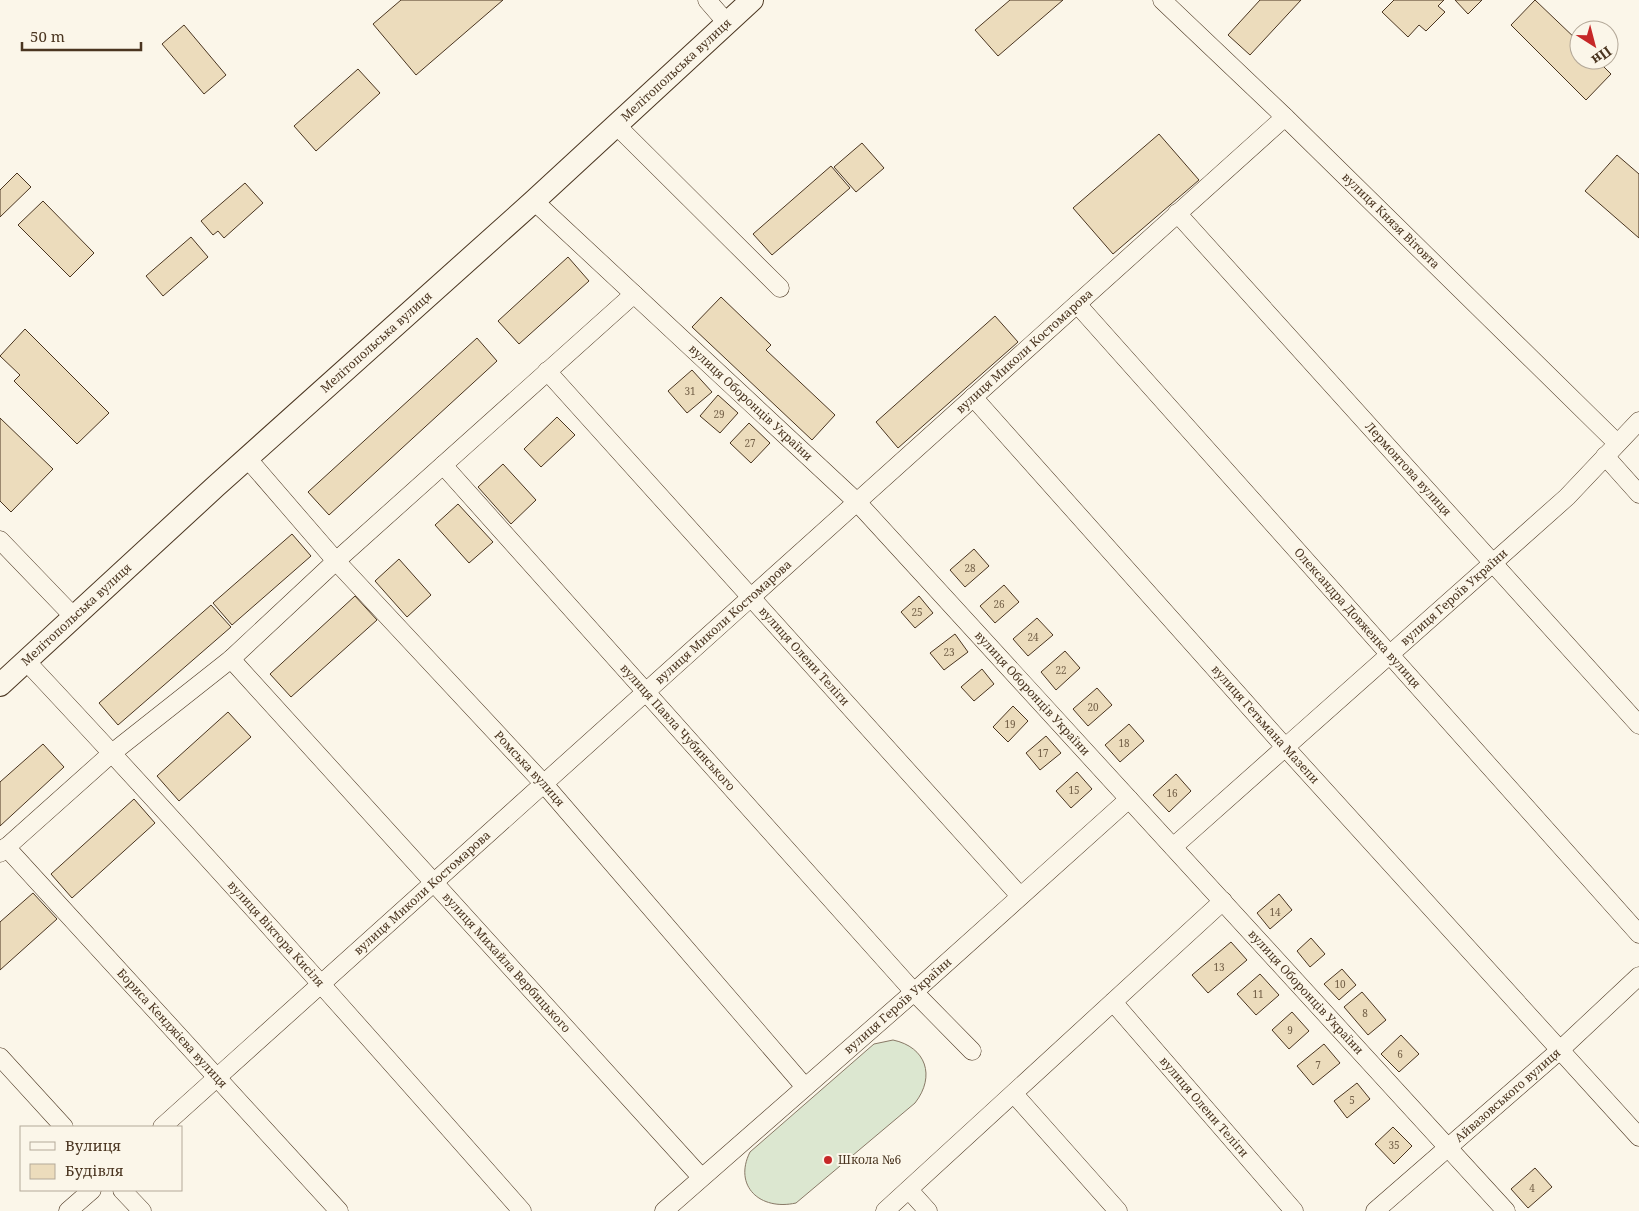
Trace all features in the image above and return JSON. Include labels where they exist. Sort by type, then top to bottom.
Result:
[{"type":"main road","name":"Мелітопольська вулиця","points":[[0,685],[752,0]]},
{"type":"street","points":[[706,0],[727,23]]},
{"type":"street","name":"вулиця Князя Вітовта","points":[[1162,0],[1285,117],[1631,434]]},
{"type":"street","name":"вулиця Миколи Костомарова","points":[[163,1126],[1285,117]]},
{"type":"street","points":[[616,125],[780,288]]},
{"type":"street","name":"вулиця Оборонців України","points":[[534,200],[857,502],[1506,1211]]},
{"type":"street","name":"Лермонтова вулиця","points":[[1177,214],[1639,725]]},
{"type":"street","points":[[3,850],[112,753],[231,659],[336,561],[634,294]]},
{"type":"street","name":"Олександра Довженка вулиця","points":[[1077,304],[1639,934]]},
{"type":"street","name":"вулиця Олени Теліги","points":[[547,371],[1020,896]]},
{"type":"street","name":"вулиця Гетьмана Мазепи","points":[[973,398],[1285,747],[1639,1137]]},
{"type":"street","name":"вулиця Героїв України","points":[[1173,847],[1567,497],[1605,456],[1631,434]]},
{"type":"street","points":[[1605,456],[1639,494]]},
{"type":"street","name":"Ромська вулиця","points":[[247,458],[336,561],[544,784],[805,1087]]},
{"type":"street","name":"вулиця Павла Чубинського","points":[[442,465],[914,992],[972,1051]]},
{"type":"street","points":[[0,540],[74,617]]},
{"type":"street","name":"вулиця Михайла Вербицького","points":[[231,659],[702,1177]]},
{"type":"street","name":"вулиця Віктора Кисіля","points":[[26,661],[321,984],[522,1211]]},
{"type":"street","name":"вулиця Героїв України","points":[[664,1211],[914,992],[1129,799]]},
{"type":"street","name":"Бориса Кенджієва вулиця","points":[[3,850],[339,1211]]},
{"type":"street","points":[[885,1211],[1223,901]]},
{"type":"street","name":"Айвазовського вулиця","points":[[1375,1211],[1560,1050],[1639,976]]},
{"type":"street","name":"вулиця Олени Теліги","points":[[1113,1002],[1294,1211]]},
{"type":"street","points":[[0,1057],[63,1126]]},
{"type":"street","points":[[1014,1094],[1118,1211]]},
{"type":"street","points":[[909,1190],[928,1211]]},
{"type":"street","points":[[68,1211],[91,1191]]},
{"type":"street","points":[[123,1191],[142,1211]]},
{"type":"green space","points":[[893,1040],[913,1049],[920,1056],[924,1064],[926,1073],[925,1083],[915,1103],[796,1203],[771,1203],[753,1193],[745,1175],[750,1152],[874,1044]]},
{"type":"building","points":[[401,0],[503,0],[416,75],[373,24]]},
{"type":"building","points":[[1010,0],[1063,0],[998,56],[975,30]]},
{"type":"building","points":[[1260,0],[1301,0],[1250,55],[1228,35]]},
{"type":"building","points":[[1394,0],[1444,0],[1438,6],[1445,12],[1426,31],[1419,25],[1408,37],[1382,12]]},
{"type":"building","points":[[1455,0],[1482,0],[1468,14]]},
{"type":"building","points":[[1535,0],[1569,32],[1569,70],[1607,70],[1611,74],[1586,100],[1511,25]]},
{"type":"building","points":[[184,25],[226,75],[204,94],[162,44]]},
{"type":"building","points":[[358,69],[380,93],[316,151],[294,126]]},
{"type":"building","points":[[1159,134],[1199,180],[1113,254],[1073,208]]},
{"type":"building","points":[[862,143],[884,168],[856,192],[834,167]]},
{"type":"building","points":[[1617,155],[1639,174],[1639,238],[1585,191]]},
{"type":"building","points":[[831,166],[850,188],[772,255],[753,234]]},
{"type":"building","points":[[17,173],[31,187],[0,217],[0,190]]},
{"type":"building","points":[[245,183],[263,203],[224,238],[218,231],[213,235],[201,221]]},
{"type":"building","points":[[43,201],[94,253],[70,277],[18,225]]},
{"type":"building","points":[[191,237],[208,257],[163,296],[146,276]]},
{"type":"building","points":[[568,257],[589,281],[519,344],[498,321]]},
{"type":"building","points":[[721,297],[771,345],[766,350],[835,415],[812,440],[692,327]]},
{"type":"building","points":[[995,316],[1018,342],[898,448],[876,422]]},
{"type":"building","points":[[25,329],[109,413],[77,444],[14,381],[20,375],[0,356]]},
{"type":"building","points":[[477,338],[497,361],[329,515],[308,492]]},
{"type":"building","points":[[692,370],[712,392],[687,413],[668,391]]},
{"type":"building","points":[[718,395],[738,413],[720,433],[700,416]]},
{"type":"building","points":[[557,417],[575,435],[541,467],[524,449]]},
{"type":"building","points":[[0,418],[53,469],[11,512],[0,501]]},
{"type":"building","points":[[749,423],[770,443],[751,463],[730,443]]},
{"type":"building","points":[[503,464],[536,500],[511,524],[478,487]]},
{"type":"building","points":[[458,504],[493,542],[469,563],[435,525]]},
{"type":"building","points":[[292,534],[311,556],[232,625],[213,603]]},
{"type":"building","points":[[974,549],[989,566],[965,587],[950,570]]},
{"type":"building","points":[[399,559],[431,595],[407,617],[375,581]]},
{"type":"building","points":[[1004,585],[1019,602],[995,623],[980,606]]},
{"type":"building","points":[[355,596],[377,620],[291,697],[270,674]]},
{"type":"building","points":[[919,596],[933,613],[915,628],[901,612]]},
{"type":"building","points":[[211,605],[231,627],[118,725],[99,703]]},
{"type":"building","points":[[1037,618],[1053,635],[1028,656],[1013,639]]},
{"type":"building","points":[[955,634],[968,652],[944,670],[930,653]]},
{"type":"building","points":[[1065,651],[1080,668],[1056,690],[1041,672]]},
{"type":"building","points":[[982,669],[994,684],[974,701],[961,687]]},
{"type":"building","points":[[1097,688],[1112,705],[1088,726],[1073,709]]},
{"type":"building","points":[[1013,706],[1028,721],[1008,742],[993,727]]},
{"type":"building","points":[[228,712],[251,737],[179,801],[157,776]]},
{"type":"building","points":[[1129,724],[1144,741],[1120,762],[1105,745]]},
{"type":"building","points":[[1046,736],[1061,753],[1040,770],[1026,753]]},
{"type":"building","points":[[43,744],[64,767],[0,826],[0,782]]},
{"type":"building","points":[[1077,772],[1092,789],[1071,808],[1056,791]]},
{"type":"building","points":[[1176,774],[1191,791],[1169,812],[1153,795]]},
{"type":"building","points":[[134,799],[155,823],[72,898],[51,874]]},
{"type":"building","points":[[33,893],[57,919],[0,970],[0,922]]},
{"type":"building","points":[[1279,894],[1292,910],[1270,929],[1257,913]]},
{"type":"building","points":[[1311,938],[1325,954],[1310,967],[1297,951]]},
{"type":"building","points":[[1231,942],[1247,960],[1208,993],[1192,975]]},
{"type":"building","points":[[1342,969],[1356,985],[1339,1000],[1324,984]]},
{"type":"building","points":[[1260,974],[1279,995],[1256,1015],[1237,994]]},
{"type":"building","points":[[1362,992],[1386,1020],[1368,1035],[1344,1007]]},
{"type":"building","points":[[1292,1012],[1309,1031],[1289,1049],[1272,1030]]},
{"type":"building","points":[[1401,1035],[1419,1054],[1399,1072],[1381,1054]]},
{"type":"building","points":[[1324,1044],[1340,1063],[1313,1085],[1297,1066]]},
{"type":"building","points":[[1357,1083],[1370,1099],[1347,1118],[1334,1101]]},
{"type":"building","points":[[1393,1127],[1412,1146],[1394,1164],[1375,1144]]},
{"type":"building","points":[[1535,1168],[1552,1187],[1528,1208],[1511,1189]]},
{"type":"place","name":"Школа №6","points":[[828,1160]]}]
